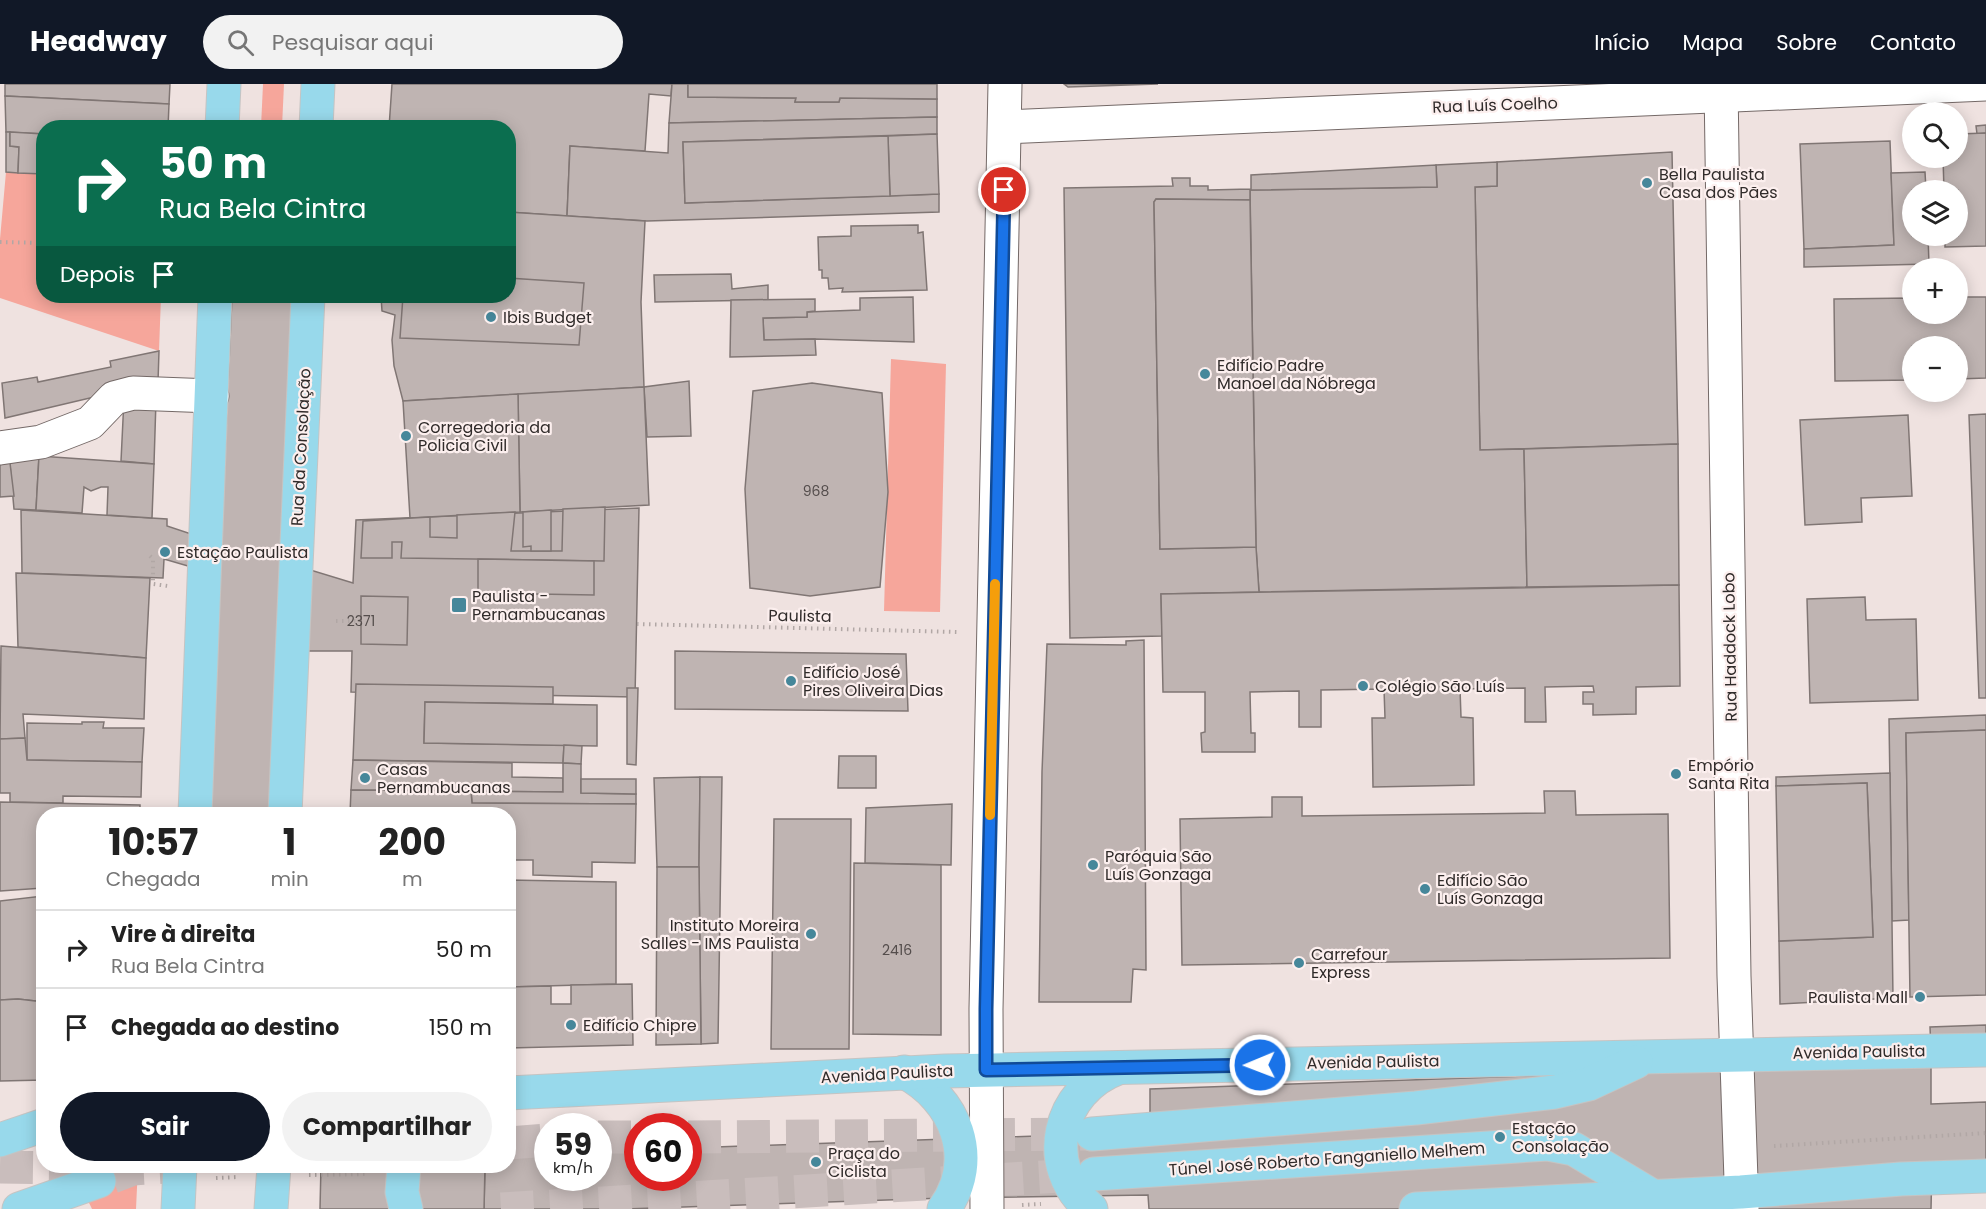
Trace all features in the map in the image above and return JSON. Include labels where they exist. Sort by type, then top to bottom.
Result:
[{"type":"main road","points":[[222,120],[224,84]]},
{"type":"main road","points":[[316,120],[318,84]]},
{"type":"main road","points":[[195,807],[215,303]]},
{"type":"main road","name":"Rua da Consolação","points":[[285,807],[308,303]]},
{"type":"main road","name":"Avenida Paulista","points":[[516,1093],[904,1072],[1986,1050]]},
{"type":"main road","points":[[1092,1134],[1416,1108],[1555,1092],[1589,1084],[1649,1056]]},
{"type":"main road","points":[[1091,1209],[1075,1193],[1064,1170],[1061,1157],[1062,1131],[1068,1113],[1078,1096],[1097,1078],[1120,1067]]},
{"type":"main road","points":[[904,1072],[925,1084],[942,1101],[954,1123],[960,1146],[959,1171],[952,1195],[944,1209]]},
{"type":"main road","points":[[0,1120],[36,1119]]},
{"type":"main road","points":[[0,1140],[36,1128]]},
{"type":"main road","name":"Túnel José Roberto Fanganiello Melhem","points":[[1094,1174],[1548,1144],[1574,1149],[1654,1197]]},
{"type":"main road","points":[[271,1209],[274,1173]]},
{"type":"main road","points":[[403,1173],[402,1192],[406,1209]]},
{"type":"main road","points":[[1416,1209],[1654,1197],[1741,1200],[1901,1179],[1986,1176]]},
{"type":"main road","points":[[19,1209],[99,1181]]},
{"type":"street","points":[[987,1209],[986,1009],[1005,84]]},
{"type":"street","name":"Rua Luís Coelho","points":[[1005,126],[1721,90],[1986,84]]},
{"type":"street","name":"Rua Haddock Lobo","points":[[1721,90],[1736,1054],[1741,1200]]},
{"type":"street","points":[[0,448],[41,442],[90,423],[114,398],[133,393],[212,396]]},
{"type":"path","points":[[0,242],[36,243]]},
{"type":"path","points":[[150,556],[153,559],[153,585],[168,586]]},
{"type":"path","points":[[336,621],[361,621]]},
{"type":"path","name":"Paulista","points":[[637,624],[962,632]]},
{"type":"path","points":[[179,1185],[255,1173]]},
{"type":"shaded area","points":[[263,84],[284,84],[282,120],[261,120]]},
{"type":"shaded area","points":[[6,172],[36,174],[36,303],[161,303],[159,351],[0,298],[0,239]]},
{"type":"shaded area","points":[[891,359],[946,364],[940,612],[884,611]]},
{"type":"shaded area","points":[[61,1173],[138,1173],[136,1209],[92,1209],[74,1183]]},
{"type":"building","points":[[5,84],[170,84],[169,104],[5,96]]},
{"type":"building","points":[[392,84],[672,84],[671,96],[649,94],[645,151],[570,146],[567,216],[516,213],[516,120],[390,120]]},
{"type":"building","points":[[672,84],[688,84],[688,97],[796,98],[795,102],[839,102],[840,98],[937,99],[937,117],[669,123]]},
{"type":"building","points":[[688,84],[937,84],[937,99],[840,98],[839,102],[795,102],[796,98],[688,97]]},
{"type":"building","points":[[1064,84],[1158,84],[1068,87]]},
{"type":"building","points":[[5,96],[169,104],[168,120],[36,120],[36,134],[6,132]]},
{"type":"building","points":[[937,117],[937,134],[683,142],[685,203],[939,194],[939,212],[647,221],[567,216],[570,146],[668,153],[669,123]]},
{"type":"building","points":[[1986,125],[1986,133],[1977,134],[1976,126]]},
{"type":"building","points":[[6,132],[10,132],[10,146],[19,147],[18,173],[6,172]]},
{"type":"building","points":[[10,132],[36,134],[36,174],[18,173],[19,147],[10,146]]},
{"type":"building","points":[[1986,133],[1986,246],[1945,247],[1968,246],[1968,180],[1944,180],[1943,168],[1968,168],[1968,134]]},
{"type":"building","points":[[937,134],[939,194],[890,196],[888,136]]},
{"type":"building","points":[[888,136],[890,196],[685,203],[683,142]]},
{"type":"building","points":[[1890,141],[1894,245],[1804,249],[1800,144]]},
{"type":"building","points":[[1672,152],[1678,444],[1480,450],[1475,187],[1497,186],[1497,162]]},
{"type":"building","points":[[1497,162],[1497,186],[1475,187],[1480,450],[1524,449],[1527,587],[1259,592],[1256,547],[1250,190],[1437,187],[1436,165]]},
{"type":"building","points":[[1436,165],[1437,187],[1250,190],[1250,200],[1156,199],[1154,202],[1160,549],[1256,547],[1259,592],[1161,594],[1162,636],[1070,638],[1064,188],[1173,186],[1172,178],[1190,178],[1190,186],[1208,186],[1208,190],[1251,189],[1251,175]]},
{"type":"building","points":[[1925,172],[1925,180],[1902,180],[1902,246],[1928,246],[1929,258],[1902,258],[1902,265],[1804,267],[1804,249],[1894,245],[1891,173]]},
{"type":"building","name":"Edifício Padre Manoel da Nóbrega","points":[[1156,199],[1250,200],[1256,547],[1160,549],[1154,202]]},
{"type":"building","points":[[516,213],[645,221],[641,302],[644,387],[403,401],[394,366],[392,340],[395,315],[382,311],[381,303],[516,303]]},
{"type":"building","points":[[918,225],[918,233],[923,232],[927,290],[842,292],[843,288],[829,289],[828,278],[822,278],[822,270],[819,270],[818,237],[851,236],[851,226]]},
{"type":"building","points":[[731,274],[732,289],[768,285],[768,300],[655,302],[654,275]]},
{"type":"building","name":"Ibis Budget","points":[[516,279],[584,283],[579,345],[400,338],[402,303],[516,303]]},
{"type":"building","points":[[913,297],[914,342],[764,340],[763,318],[807,317],[807,312],[860,310],[860,298]]},
{"type":"building","points":[[1968,297],[1986,297],[1986,378],[1968,379],[1968,336],[1902,336],[1902,380],[1835,381],[1834,299],[1902,298],[1902,324],[1968,324]]},
{"type":"building","points":[[815,299],[815,311],[807,312],[807,317],[763,318],[764,340],[815,339],[816,355],[730,357],[731,300]]},
{"type":"building","name":"Estação Paulista","points":[[232,303],[319,303],[307,569],[353,583],[356,520],[639,508],[635,697],[351,692],[352,651],[305,651],[297,807],[210,807],[219,575],[164,559],[163,578],[22,573],[21,510],[167,519],[167,526],[221,544]]},
{"type":"building","points":[[159,351],[158,382],[5,418],[2,383],[37,377],[38,382],[111,367],[110,361]]},
{"type":"building","points":[[689,381],[691,436],[647,437],[644,387]]},
{"type":"building","points":[[812,383],[882,393],[888,492],[880,587],[810,596],[750,588],[745,489],[753,391]]},
{"type":"building","points":[[644,387],[649,505],[520,512],[518,394]]},
{"type":"building","points":[[518,394],[520,512],[410,518],[403,401]]},
{"type":"building","points":[[124,399],[156,400],[154,464],[121,461]]},
{"type":"building","points":[[1986,414],[1986,698],[1979,698],[1969,415]]},
{"type":"building","points":[[1908,415],[1912,496],[1861,498],[1862,522],[1805,525],[1800,420]]},
{"type":"building","points":[[1678,444],[1679,585],[1527,587],[1524,449]]},
{"type":"building","points":[[9,454],[39,456],[36,510],[14,509]]},
{"type":"building","points":[[39,456],[154,464],[152,518],[107,515],[108,487],[91,491],[84,487],[82,513],[36,510]]},
{"type":"building","points":[[10,463],[14,496],[0,497],[0,464]]},
{"type":"building","points":[[605,507],[604,561],[401,558],[402,542],[392,542],[392,558],[361,558],[363,521],[430,517],[430,537],[457,538],[457,515],[515,512],[511,551],[562,551],[563,509]]},
{"type":"building","points":[[551,510],[551,551],[531,551],[531,546],[523,547],[523,512]]},
{"type":"building","points":[[478,559],[594,561],[594,595],[478,593]]},
{"type":"building","points":[[16,573],[150,578],[146,658],[18,647]]},
{"type":"building","name":"Colégio São Luís","points":[[1679,585],[1680,686],[1636,687],[1636,714],[1593,715],[1593,704],[1583,704],[1583,692],[1594,692],[1593,686],[1545,687],[1546,722],[1525,722],[1525,688],[1460,689],[1461,717],[1473,718],[1474,785],[1373,787],[1372,718],[1385,718],[1384,689],[1321,690],[1321,727],[1299,727],[1299,691],[1250,692],[1251,733],[1255,733],[1255,752],[1202,752],[1201,733],[1205,732],[1205,692],[1163,692],[1161,594]]},
{"type":"building","points":[[361,596],[408,597],[407,645],[361,644]]},
{"type":"building","points":[[1865,597],[1866,620],[1916,619],[1918,700],[1810,703],[1807,599]]},
{"type":"building","name":"Paróquia São Luís Gonzaga","points":[[1144,640],[1146,970],[1133,969],[1131,1002],[1039,1002],[1042,772],[1047,644],[1126,645],[1126,641]]},
{"type":"building","points":[[1,646],[146,658],[144,719],[23,714],[25,738],[0,739]]},
{"type":"building","name":"Edifício José Pires Oliveira Dias","points":[[675,651],[906,654],[908,711],[675,709]]},
{"type":"building","points":[[356,684],[553,687],[553,704],[425,702],[424,743],[564,745],[563,763],[353,760]]},
{"type":"building","points":[[627,688],[638,688],[636,765],[627,764]]},
{"type":"building","points":[[425,702],[597,705],[597,746],[424,743]]},
{"type":"building","points":[[1986,715],[1986,730],[1906,733],[1909,920],[1892,921],[1889,719]]},
{"type":"building","points":[[82,722],[104,722],[103,728],[144,728],[142,762],[27,760],[27,723],[82,724]]},
{"type":"building","points":[[1986,730],[1986,995],[1910,997],[1906,733]]},
{"type":"building","points":[[25,738],[27,760],[142,762],[141,797],[63,796],[63,803],[10,802],[10,793],[0,793],[0,739]]},
{"type":"building","points":[[564,745],[582,746],[581,764],[563,763]]},
{"type":"building","points":[[839,756],[876,756],[876,788],[838,788]]},
{"type":"building","points":[[353,760],[512,763],[512,777],[563,778],[563,792],[351,790]]},
{"type":"building","points":[[563,763],[581,764],[581,793],[636,794],[636,804],[472,803],[471,791],[563,792]]},
{"type":"building","points":[[1890,773],[1893,998],[1780,1004],[1779,941],[1873,937],[1867,783],[1776,786],[1776,777]]},
{"type":"building","points":[[700,777],[699,867],[657,867],[654,778]]},
{"type":"building","points":[[700,777],[722,777],[718,1043],[701,1044],[699,867]]},
{"type":"building","points":[[581,779],[636,779],[636,794],[581,793]]},
{"type":"building","points":[[1867,783],[1873,937],[1779,941],[1776,786]]},
{"type":"building","points":[[351,790],[471,791],[472,803],[636,804],[635,863],[592,862],[592,877],[533,875],[533,860],[516,860],[516,807],[350,807]]},
{"type":"building","name":"Edifício São Luís Gonzaga","points":[[1544,791],[1575,791],[1576,815],[1668,814],[1670,958],[1182,965],[1180,819],[1272,817],[1272,797],[1302,797],[1302,816],[1545,813]]},
{"type":"building","points":[[0,802],[140,805],[140,807],[36,807],[36,888],[0,891]]},
{"type":"building","points":[[952,804],[951,865],[865,863],[866,808]]},
{"type":"building","name":"Instituto Moreira Salles - IMS Paulista","points":[[774,819],[851,819],[849,1049],[771,1049]]},
{"type":"building","points":[[854,863],[941,865],[941,1035],[853,1034]]},
{"type":"building","points":[[657,867],[699,867],[701,1044],[656,1045]]},
{"type":"building","points":[[516,880],[616,882],[616,984],[516,987]]},
{"type":"building","points":[[36,897],[36,1001],[0,1000],[0,901]]},
{"type":"building","name":"Edifício Chipre","points":[[632,984],[633,1045],[516,1048],[516,987],[551,986],[551,1004],[571,1004],[571,985]]},
{"type":"building","points":[[0,1000],[36,1001],[36,1080],[0,1081]]},
{"type":"building","points":[[1986,1025],[1986,1049],[1931,1051],[1930,1027]]},
{"type":"building","name":"Estação Consolação","points":[[1931,1062],[1931,1104],[1986,1102],[1986,1163],[1932,1164],[1931,1209],[1149,1209],[1148,1195],[945,1198],[625,1209],[484,1209],[485,1173],[516,1173],[516,1154],[534,1153],[534,1191],[612,1191],[612,1150],[624,1150],[624,1191],[702,1191],[702,1148],[1150,1132],[1150,1089]]},
{"type":"building","points":[[321,1173],[485,1173],[484,1209],[320,1209]]},
{"type":"tunnel","points":[[702,1137],[1090,1134]]},
{"type":"tunnel","points":[[612,1137],[624,1137]]},
{"type":"tunnel","points":[[516,1142],[534,1141]]},
{"type":"tunnel","points":[[0,1167],[36,1168]]},
{"type":"tunnel","points":[[112,1177],[122,1173]]},
{"type":"tunnel","points":[[501,1209],[1094,1174]]},
{"type":"slow traffic","points":[[990,815],[995,584]]},
{"type":"place","name":"Bella Paulista Casa dos Pães","points":[[1647,183]]},
{"type":"place","name":"Ibis Budget","points":[[491,317]]},
{"type":"place","name":"Edifício Padre Manoel da Nóbrega","points":[[1205,374]]},
{"type":"place","name":"Corregedoria da Policia Civil","points":[[406,436]]},
{"type":"place","name":"Estação Paulista","points":[[165,552]]},
{"type":"place","name":"Paulista - Pernambucanas","points":[[459,605]]},
{"type":"place","name":"Edifício José Pires Oliveira Dias","points":[[791,681]]},
{"type":"place","name":"Colégio São Luís","points":[[1363,686]]},
{"type":"place","name":"Empório Santa Rita","points":[[1676,774]]},
{"type":"place","name":"Casas Pernambucanas","points":[[365,778]]},
{"type":"place","name":"Paróquia São Luís Gonzaga","points":[[1093,865]]},
{"type":"place","name":"Edifício São Luís Gonzaga","points":[[1425,889]]},
{"type":"place","name":"Instituto Moreira Salles - IMS Paulista","points":[[811,934]]},
{"type":"place","name":"Carrefour Express","points":[[1299,963]]},
{"type":"place","name":"Paulista Mall","points":[[1920,997]]},
{"type":"place","name":"Edifício Chipre","points":[[571,1025]]},
{"type":"place","name":"Estação Consolação","points":[[1500,1137]]},
{"type":"place","name":"Praça do Ciclista","points":[[816,1162]]},
{"type":"route","points":[[1004,190],[986,1070],[1260,1065]]}]
